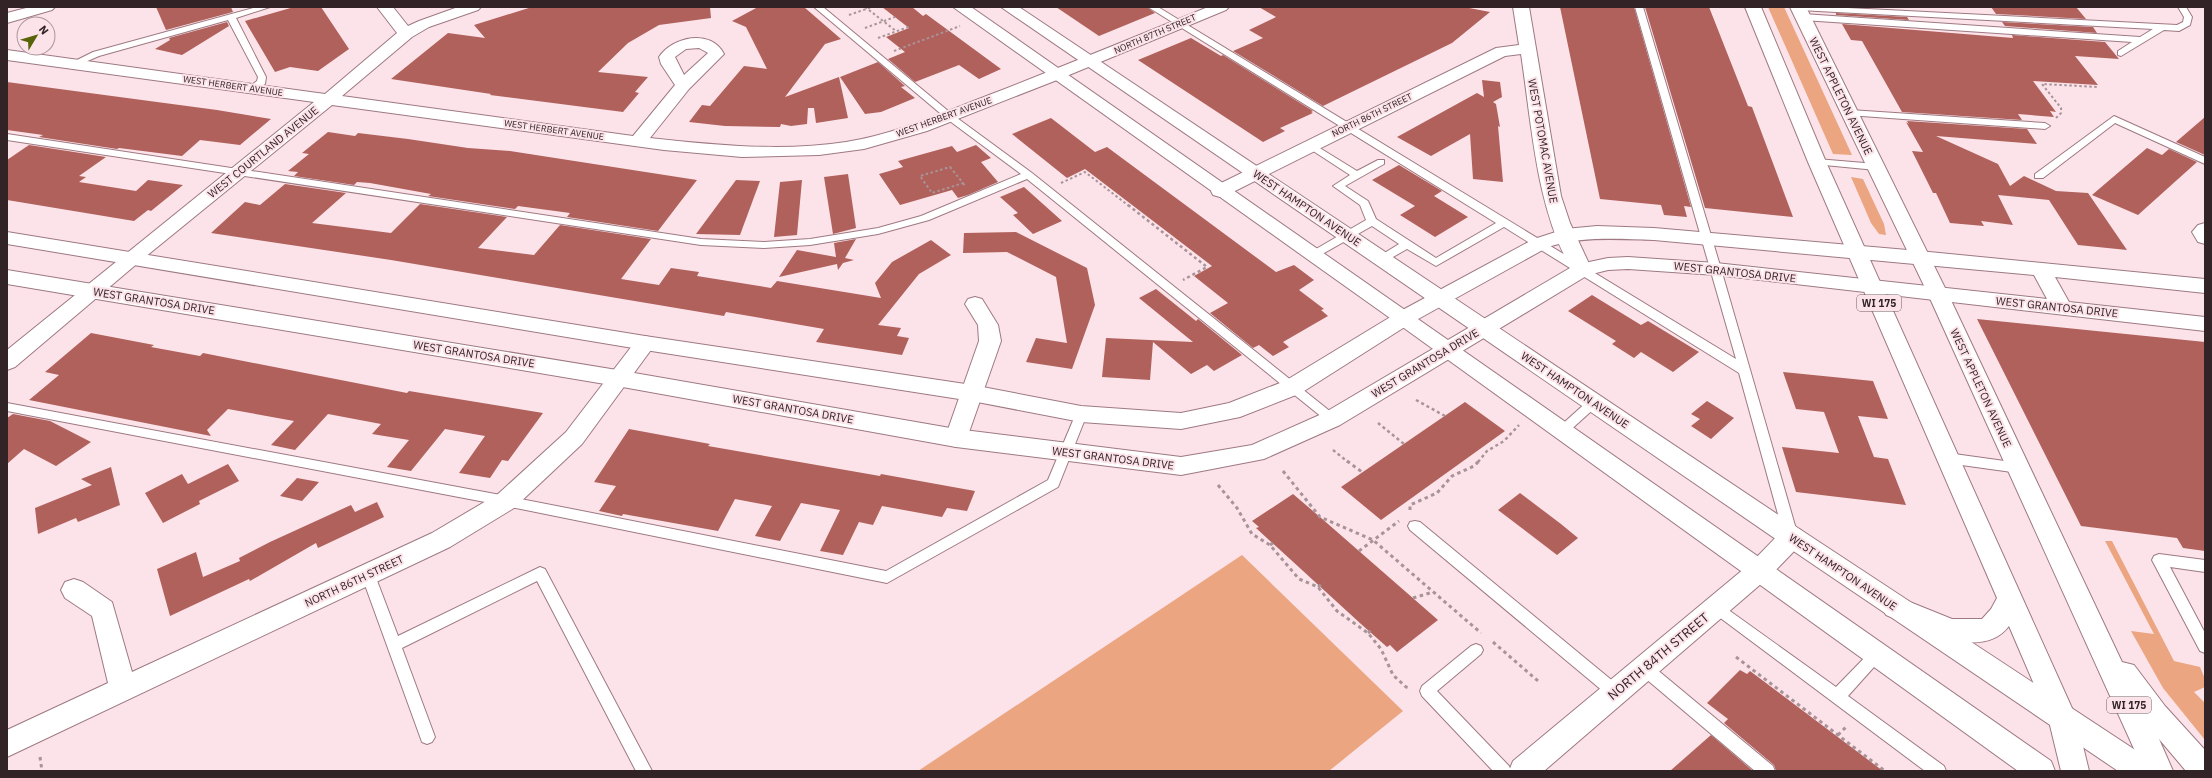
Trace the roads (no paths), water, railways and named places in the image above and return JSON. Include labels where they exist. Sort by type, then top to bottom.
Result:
[{"type":"street","points":[[7,18],[47,7]]},
{"type":"street","points":[[385,7],[406,34]]},
{"type":"street","name":"WEST COURTLAND AVENUE","points":[[92,291],[329,99],[406,34],[424,24],[473,7]]},
{"type":"street","points":[[960,7],[1220,191],[1404,318],[2041,771]]},
{"type":"street","name":"WEST HAMPTON AVENUE","points":[[1009,7],[1255,172],[1792,538],[2142,771]]},
{"type":"street","name":"NORTH 87TH STREET","points":[[1090,62],[1221,7]]},
{"type":"street","name":"WEST POTOMAC AVENUE","points":[[1521,7],[1526,48],[1552,196],[1565,236],[1582,270]]},
{"type":"street","name":"WI 175","points":[[1753,7],[1817,162],[2062,717],[2075,771]]},
{"type":"street","name":"WEST APPLETON AVENUE","points":[[1800,11],[1938,294],[2159,771]]},
{"type":"street","name":"NORTH 86TH STREET","points":[[1220,191],[1255,172],[1502,51],[1526,48]]},
{"type":"street","name":"WEST HERBERT AVENUE","points":[[7,55],[638,142],[742,152],[789,153],[846,147],[907,132],[1090,62]]},
{"type":"street","points":[[638,142],[683,85]]},
{"type":"street","points":[[2205,229],[2202,232],[2205,238]]},
{"type":"street","points":[[7,238],[645,343],[972,393],[1081,414],[1181,421],[1232,411],[1293,387],[1404,318],[1541,243],[1565,236],[1619,232],[1707,237],[2205,286]]},
{"type":"street","name":"WEST GRANTOSA DRIVE","points":[[7,277],[617,378],[956,438],[1066,453],[1181,466],[1256,453],[1332,419],[1482,328],[1582,270],[1608,264],[1628,263],[1716,269],[2205,324]]},
{"type":"street","points":[[2041,270],[2062,308]]},
{"type":"street","points":[[7,362],[92,291]]},
{"type":"street","points":[[956,438],[990,342],[988,325],[975,304]]},
{"type":"street","name":"NORTH 86TH STREET","points":[[7,744],[440,540],[506,501],[574,438],[617,378],[645,343]]},
{"type":"street","name":"NORTH 84TH STREET","points":[[1522,771],[1760,570],[1792,538]]},
{"type":"street","points":[[74,590],[103,610],[123,689]]},
{"type":"street","points":[[1895,607],[1951,630],[1985,630],[1994,625],[2010,598]]},
{"type":"street","points":[[2099,640],[2155,715],[2205,771]]},
{"type":"lane","points":[[73,64],[96,54],[266,7]]},
{"type":"lane","points":[[818,7],[950,116],[1046,189],[1332,419]]},
{"type":"lane","points":[[1152,7],[1541,243],[1744,370]]},
{"type":"lane","points":[[1639,7],[1707,237],[1792,538]]},
{"type":"lane","points":[[1800,11],[2179,28],[2187,23],[2188,16],[2182,7]]},
{"type":"lane","points":[[1800,11],[2140,40]]},
{"type":"lane","points":[[231,17],[262,76],[262,82],[253,88]]},
{"type":"lane","points":[[2121,53],[2162,27]]},
{"type":"lane","points":[[1850,114],[2045,126]]},
{"type":"lane","points":[[2039,176],[2114,120],[2205,161]]},
{"type":"lane","points":[[7,137],[702,242],[764,245],[810,242],[878,231],[926,218],[1028,175]]},
{"type":"lane","points":[[1310,145],[1357,175]]},
{"type":"lane","points":[[1381,162],[1338,186],[1364,203],[1372,221],[1436,263],[1505,222]]},
{"type":"lane","points":[[1817,162],[1876,167]]},
{"type":"lane","points":[[1313,255],[1372,221]]},
{"type":"lane","points":[[1382,259],[1407,244]]},
{"type":"lane","points":[[1562,431],[1593,403]]},
{"type":"lane","points":[[7,407],[506,501],[887,577],[1053,483],[1081,414]]},
{"type":"lane","points":[[1947,458],[2019,468]]},
{"type":"lane","points":[[1410,519],[1615,692]]},
{"type":"lane","points":[[2205,566],[2159,560],[2205,647]]},
{"type":"lane","points":[[394,645],[540,573],[644,771]]},
{"type":"lane","points":[[368,574],[428,737]]},
{"type":"lane","points":[[1716,606],[1938,771]]},
{"type":"lane","points":[[1476,650],[1427,691],[1503,771]]},
{"type":"lane","points":[[1838,696],[1877,654]]},
{"type":"lane","points":[[1644,668],[1767,771]]}]
